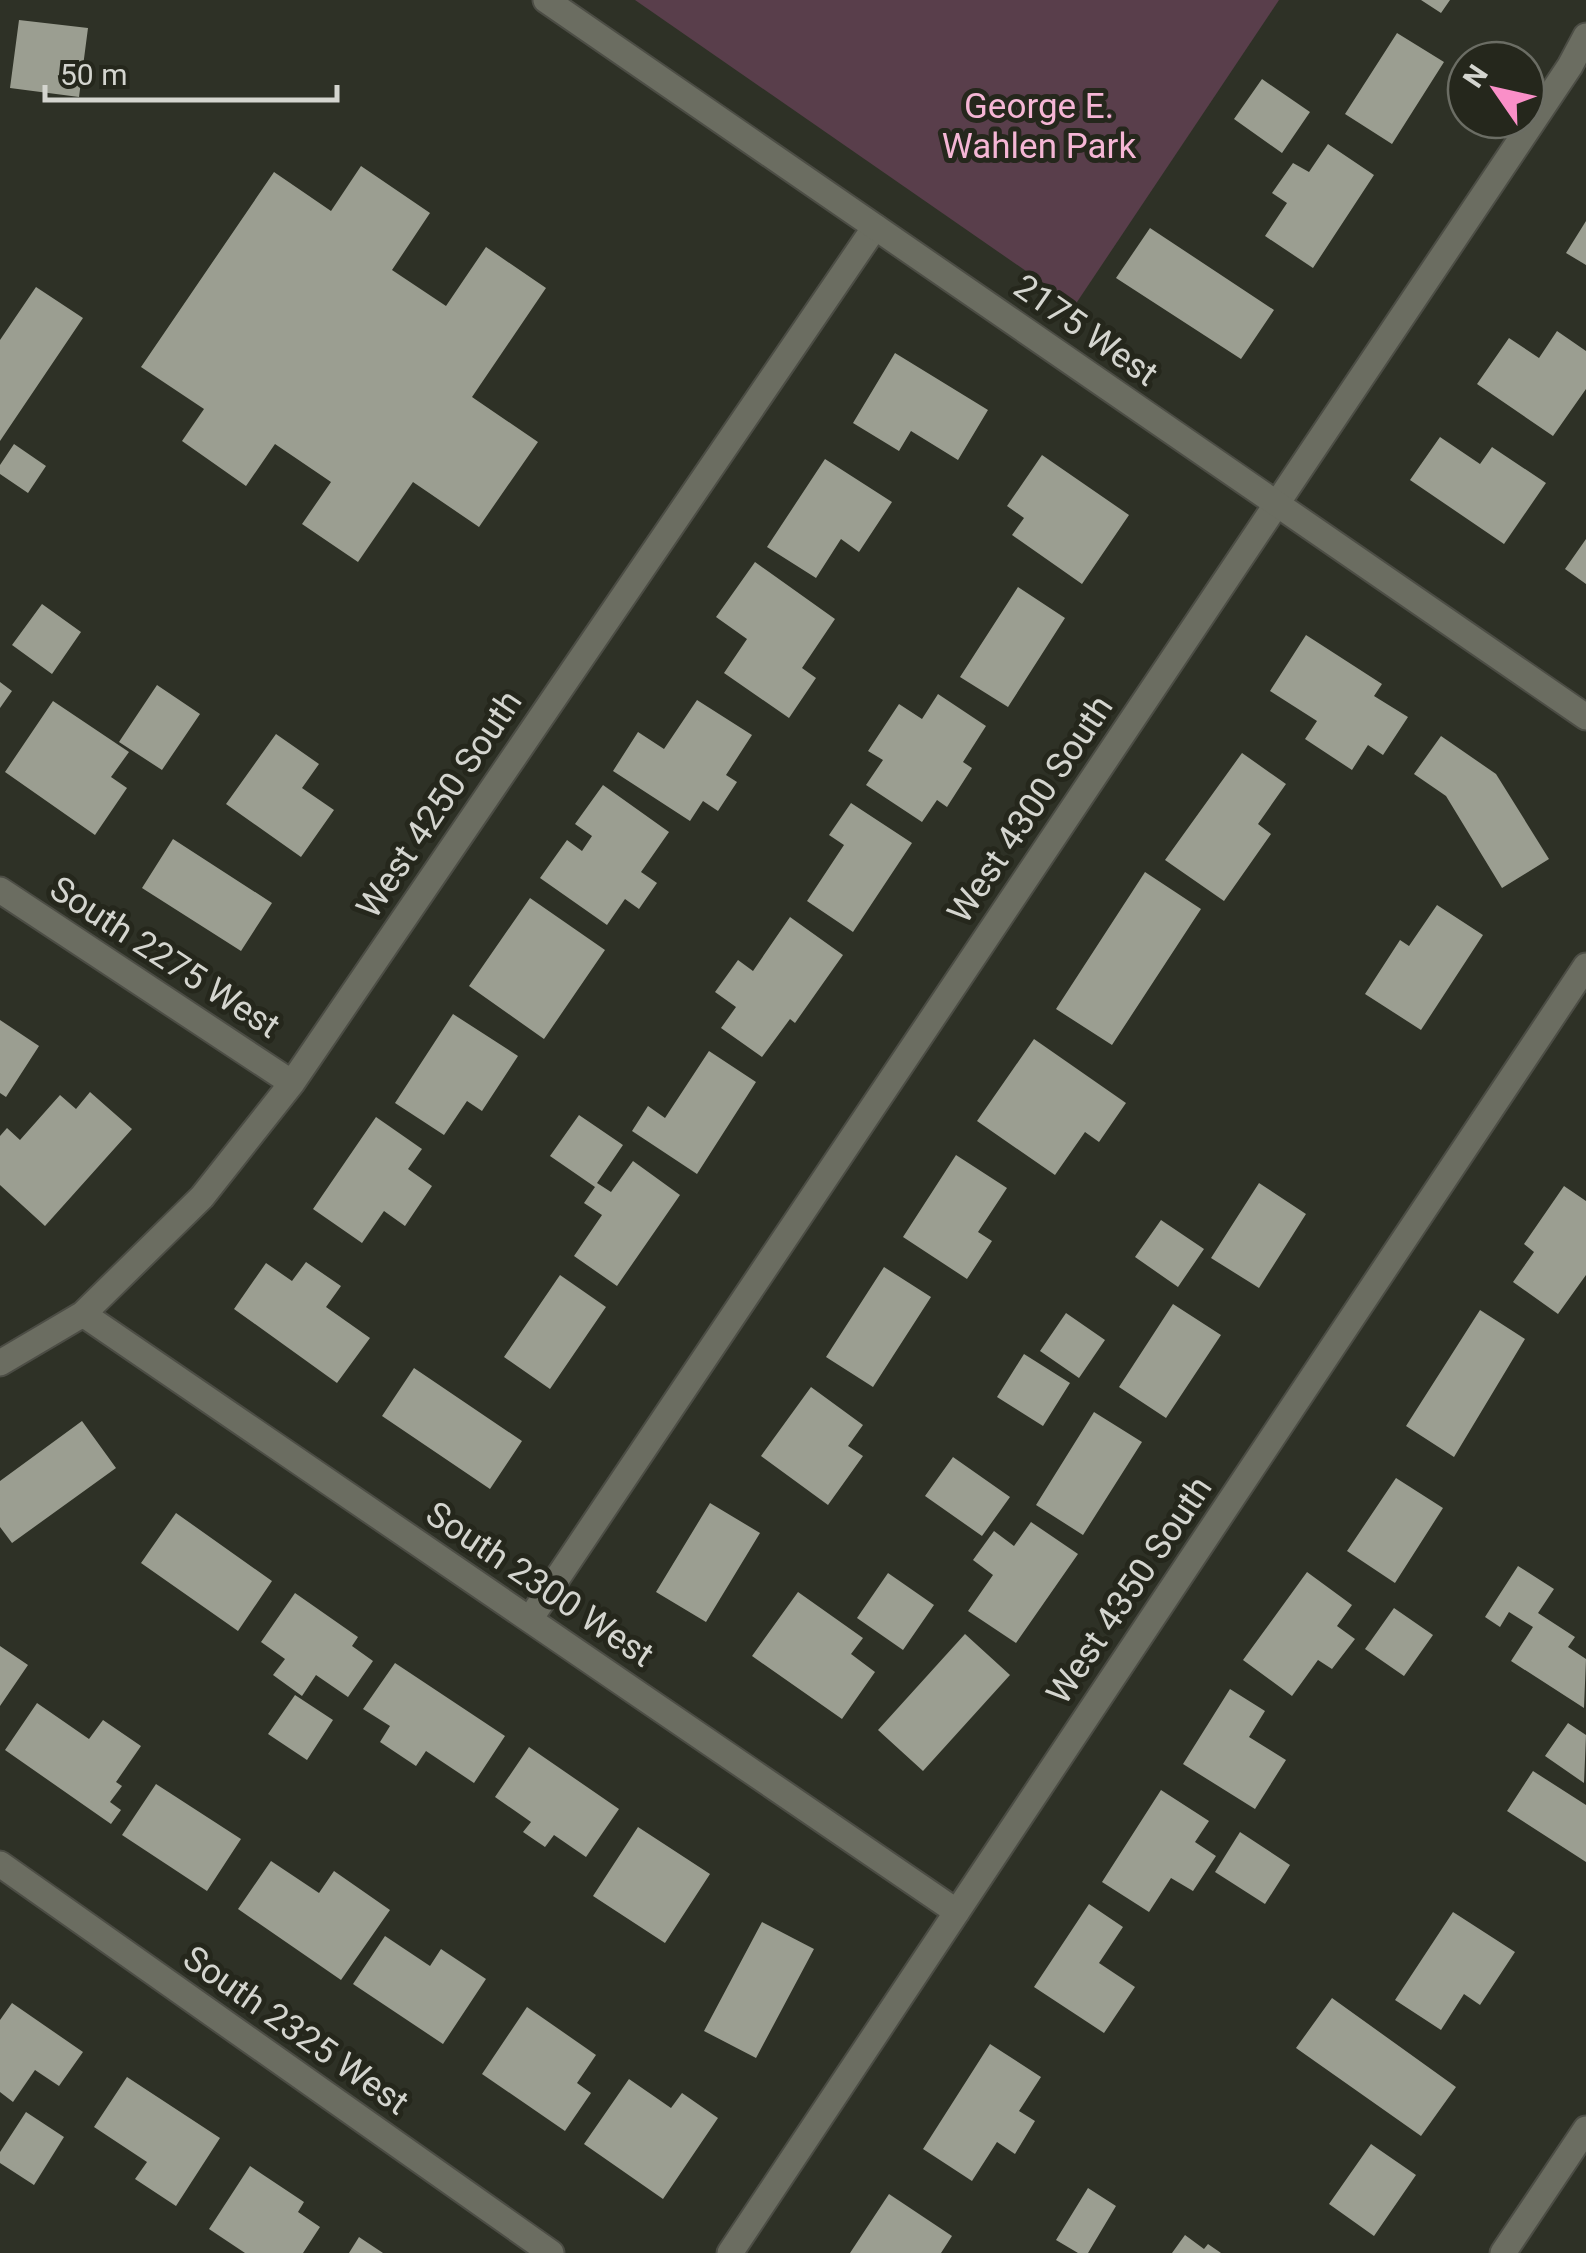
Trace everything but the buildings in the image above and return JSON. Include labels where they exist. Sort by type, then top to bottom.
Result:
[{"type":"street","name":"2175 West","points":[[546,0],[1586,717]]},
{"type":"street","name":"West 4300 South","points":[[530,1619],[1277,504],[1578,72],[1586,36]]},
{"type":"street","name":"West 4250 South","points":[[0,1364],[82,1314],[202,1197],[292,1082],[875,227]]},
{"type":"street","name":"South 2275 West","points":[[0,890],[292,1082]]},
{"type":"street","name":"West 4350 South","points":[[730,2253],[1586,966]]},
{"type":"street","name":"South 2300 West","points":[[82,1314],[957,1912]]},
{"type":"street","name":"South 2325 West","points":[[0,1864],[551,2253]]},
{"type":"street","points":[[1502,2253],[1586,2129]]},
{"type":"green space","name":"George E. Wahlen Park","points":[[635,0],[1279,0],[1075,305]]}]
